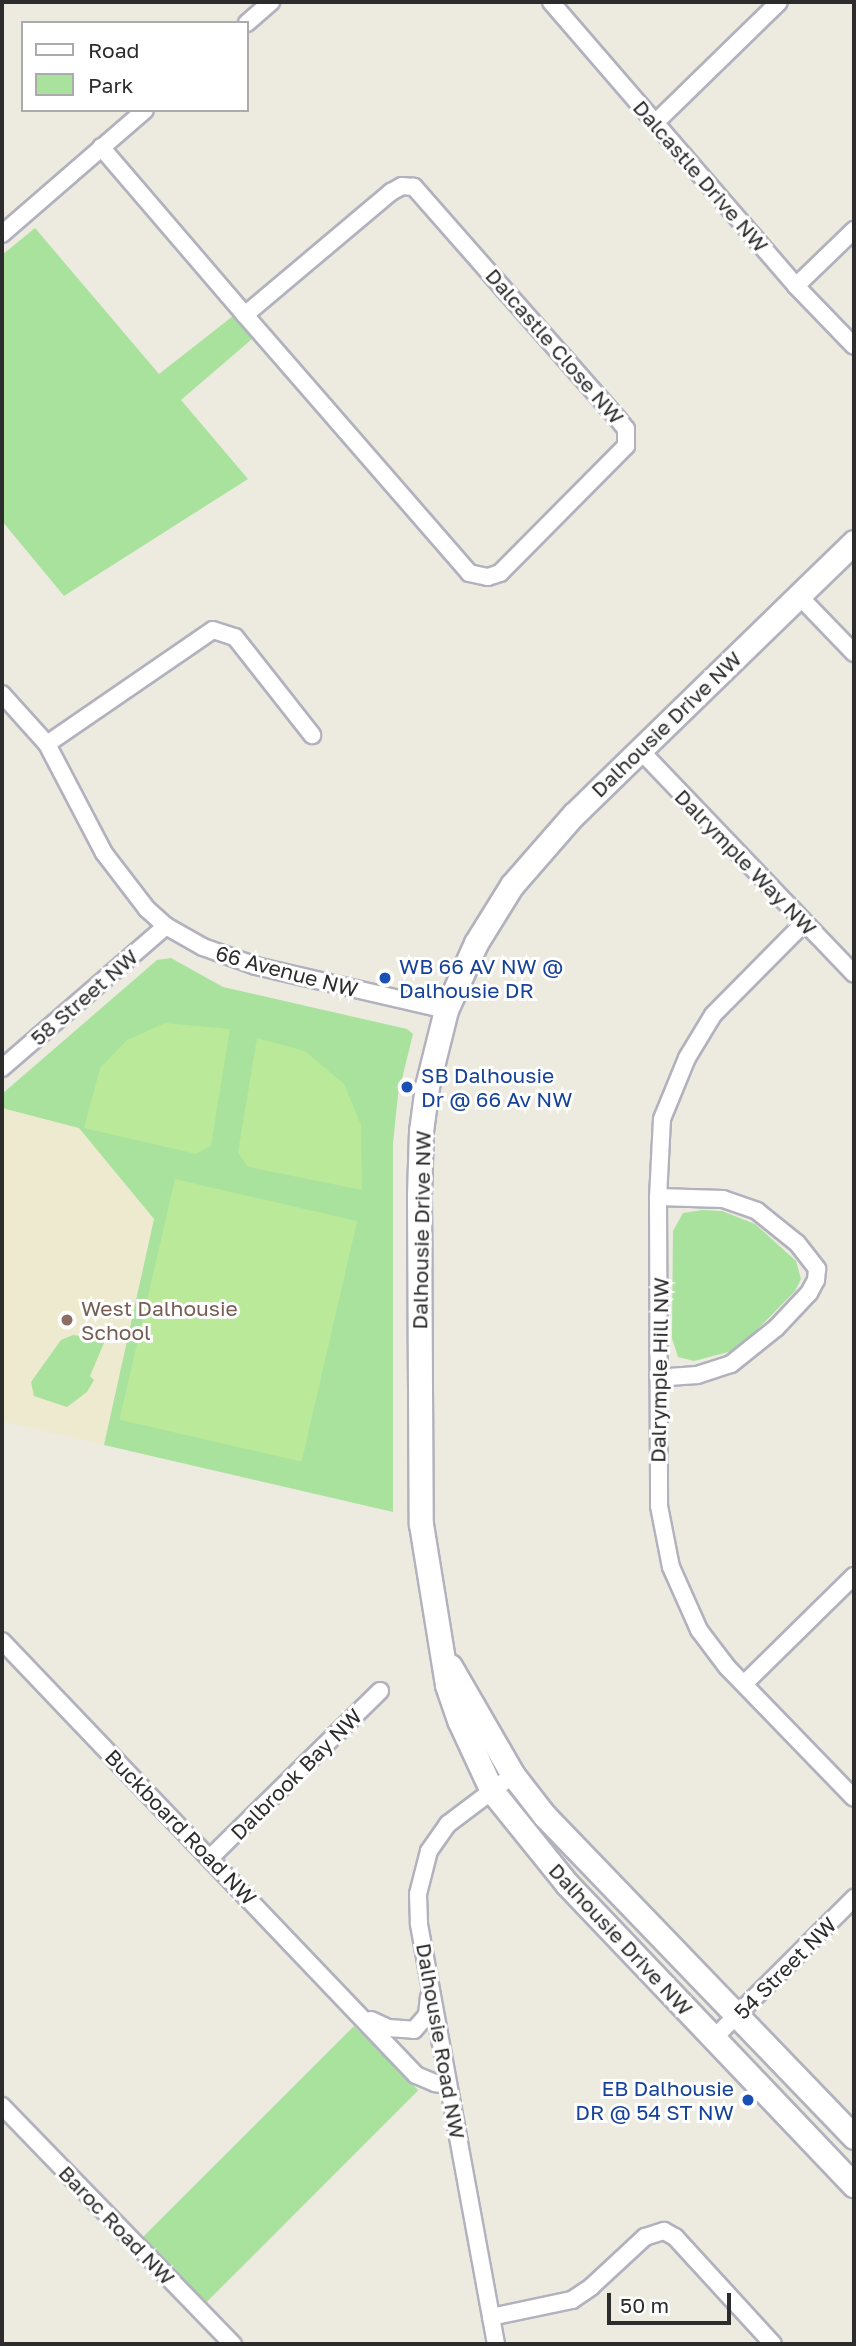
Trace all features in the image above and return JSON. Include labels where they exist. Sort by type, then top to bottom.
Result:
[{"type":"street","points":[[248,22],[271,2]]},
{"type":"street","name":"Dalcastle Drive NW","points":[[551,2],[796,286],[854,346]]},
{"type":"street","points":[[654,123],[779,2]]},
{"type":"street","points":[[2,233],[143,112]]},
{"type":"street","name":"Dalcastle Close NW","points":[[101,147],[245,315],[464,568],[475,575],[488,577],[500,573],[626,446],[626,429],[415,187],[402,186],[391,192],[245,315]]},
{"type":"street","points":[[796,286],[854,230]]},
{"type":"street","name":"Dalhousie Drive NW","points":[[854,542],[639,749],[549,840],[512,885],[476,943],[446,1010],[427,1086],[421,1131],[419,1196],[421,1524],[430,1594],[445,1657],[447,1685],[459,1720],[492,1791],[567,1884],[854,2185]]},
{"type":"street","points":[[799,596],[854,653]]},
{"type":"street","points":[[47,744],[213,630],[235,637],[312,735]]},
{"type":"street","name":"66 Avenue NW","points":[[2,694],[47,744],[104,853],[147,909],[166,926],[203,947],[256,966],[446,1010]]},
{"type":"street","name":"Dalrymple Way NW","points":[[639,749],[854,974]]},
{"type":"street","name":"Dalrymple Hill NW","points":[[804,923],[713,1014],[687,1058],[663,1119],[658,1197],[659,1506],[671,1567],[699,1630],[744,1684],[854,1798]]},
{"type":"street","name":"58 Street NW","points":[[2,1068],[166,926]]},
{"type":"street","points":[[658,1197],[723,1199],[757,1211],[797,1243],[817,1269],[816,1280],[809,1293],[776,1328],[731,1364],[697,1375],[658,1378]]},
{"type":"street","points":[[744,1684],[854,1576]]},
{"type":"street","name":"Buckboard Road NW","points":[[2,1642],[211,1857],[416,2075],[435,2083],[449,2085]]},
{"type":"street","name":"Dalhousie Drive NW","points":[[445,1657],[513,1775],[544,1815],[854,2137]]},
{"type":"street","name":"Dalbrook Bay NW","points":[[211,1857],[380,1691]]},
{"type":"street","name":"Dalhousie Road NW","points":[[496,2344],[417,1909],[423,1866],[448,1824],[513,1775]]},
{"type":"street","name":"54 Street NW","points":[[715,2037],[854,1898]]},
{"type":"street","name":"Buckboard Road NW","points":[[360,2014],[387,2028],[414,2029],[427,2015],[431,1986]]},
{"type":"street","name":"Baroc Road NW","points":[[2,2106],[233,2344]]},
{"type":"street","points":[[491,2317],[572,2300],[591,2287],[645,2237],[664,2231],[674,2237],[773,2344]]},
{"type":"shaded area","name":"West Dalhousie School","points":[[2,1108],[79,1128],[154,1219],[104,1445],[2,1421]]},
{"type":"green space","points":[[35,228],[159,374],[233,316],[252,339],[181,400],[248,479],[64,596],[2,521],[2,255]]},
{"type":"green space","points":[[171,958],[223,987],[407,1029],[413,1034],[398,1095],[393,1143],[393,1512],[104,1445],[154,1219],[79,1128],[2,1108],[2,1094],[157,960]]},
{"type":"green space","points":[[165,1023],[230,1029],[211,1146],[196,1154],[84,1128],[100,1068],[127,1040]]},
{"type":"green space","points":[[257,1038],[305,1051],[344,1084],[361,1125],[362,1190],[248,1167],[238,1152]]},
{"type":"green space","points":[[175,1179],[357,1221],[302,1462],[119,1420]]},
{"type":"green space","points":[[722,1211],[755,1224],[796,1261],[801,1279],[795,1291],[754,1333],[732,1351],[694,1361],[678,1357],[672,1338],[673,1231],[683,1213]]},
{"type":"green space","points":[[73,1335],[101,1339],[104,1343],[90,1376],[94,1380],[87,1392],[67,1407],[34,1396],[31,1382],[61,1340]]},
{"type":"green space","points":[[354,2026],[418,2090],[206,2303],[141,2239]]},
{"type":"place","name":"WB 66 AV NW @ Dalhousie DR","points":[[385,978]]},
{"type":"place","name":"SB Dalhousie Dr @ 66 Av NW","points":[[407,1087]]},
{"type":"place","name":"West Dalhousie School","points":[[67,1320]]},
{"type":"place","name":"EB Dalhousie DR @ 54 ST NW","points":[[748,2100]]}]
